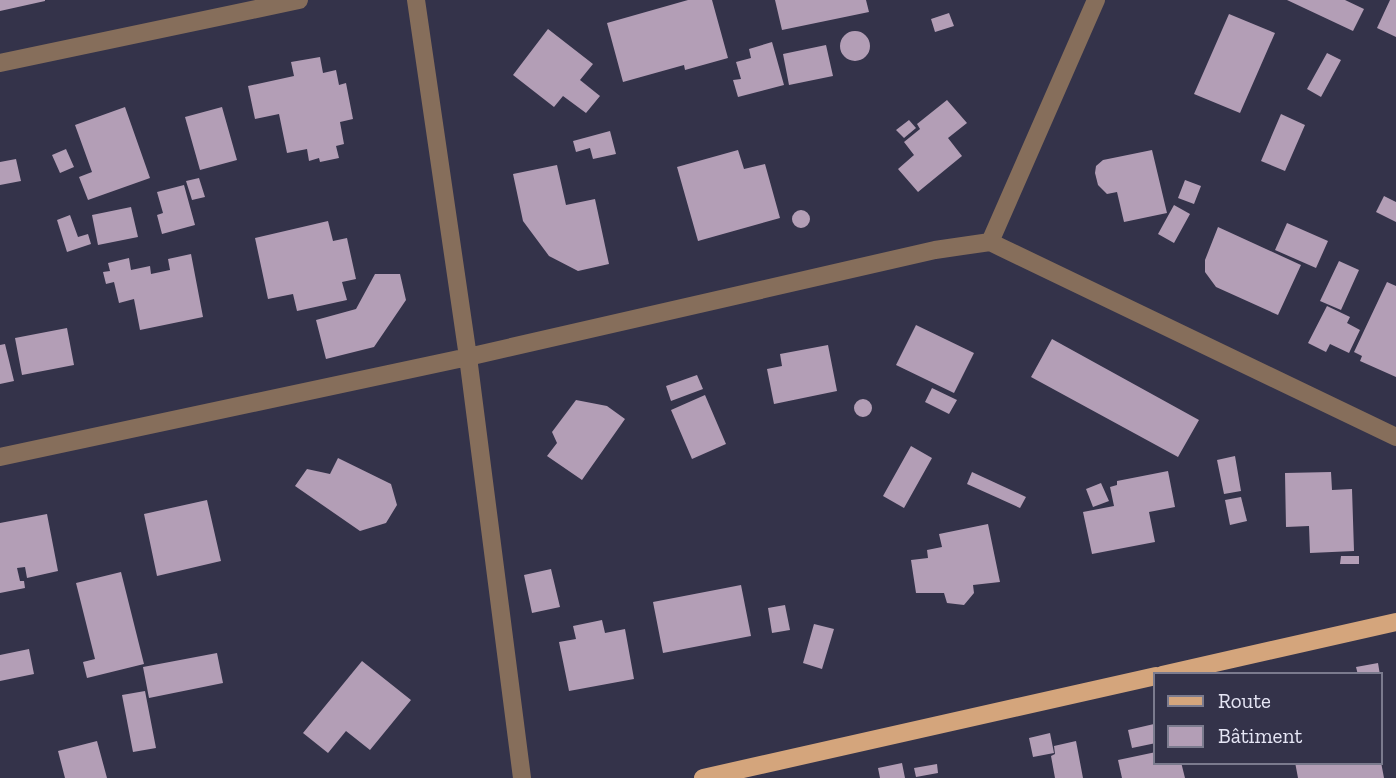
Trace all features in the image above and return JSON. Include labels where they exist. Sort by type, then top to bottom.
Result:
[{"type":"main road","points":[[1171,673],[1396,622]]},
{"type":"main road","points":[[703,778],[1154,676]]},
{"type":"street","points":[[0,63],[299,0]]},
{"type":"street","points":[[416,0],[468,357],[522,778]]},
{"type":"street","points":[[990,242],[1096,0]]},
{"type":"street","points":[[0,457],[468,357],[935,250],[990,242],[1396,437]]},
{"type":"building","points":[[0,0],[45,0],[45,1],[0,11]]},
{"type":"building","points":[[688,0],[712,0],[728,58],[685,70],[684,65],[623,82],[607,23]]},
{"type":"building","points":[[775,0],[866,0],[869,12],[782,30]]},
{"type":"building","points":[[1287,0],[1345,0],[1364,9],[1353,31]]},
{"type":"building","points":[[1390,0],[1396,0],[1396,37],[1377,28]]},
{"type":"building","points":[[949,13],[954,26],[935,32],[931,19]]},
{"type":"building","points":[[1229,14],[1275,33],[1240,113],[1194,94]]},
{"type":"building","points":[[548,29],[593,64],[580,80],[600,96],[586,113],[563,96],[554,107],[513,75]]},
{"type":"building","points":[[855,31],[866,35],[870,46],[866,57],[855,61],[844,57],[840,46],[844,35]]},
{"type":"building","points":[[772,42],[784,85],[738,97],[733,80],[741,79],[736,62],[751,58],[749,49]]},
{"type":"building","points":[[826,45],[833,76],[789,85],[783,54]]},
{"type":"building","points":[[1327,53],[1341,60],[1321,97],[1307,89]]},
{"type":"building","points":[[320,57],[323,73],[336,70],[339,85],[346,83],[353,119],[340,122],[344,144],[336,146],[339,158],[320,162],[319,158],[309,161],[307,149],[287,153],[279,114],[255,119],[248,86],[294,76],[291,62]]},
{"type":"building","points":[[947,100],[967,123],[948,138],[962,156],[918,192],[898,169],[914,155],[904,142],[920,129],[917,124]]},
{"type":"building","points":[[125,107],[150,178],[88,200],[79,177],[92,172],[75,125]]},
{"type":"building","points":[[222,107],[237,160],[200,170],[185,117]]},
{"type":"building","points":[[1281,114],[1305,125],[1285,171],[1261,161]]},
{"type":"building","points":[[909,120],[916,128],[904,138],[896,130]]},
{"type":"building","points":[[610,131],[616,154],[593,159],[590,148],[576,152],[573,141]]},
{"type":"building","points":[[66,149],[74,167],[60,173],[52,155]]},
{"type":"building","points":[[738,150],[744,169],[765,164],[780,218],[698,241],[677,167]]},
{"type":"building","points":[[1152,150],[1167,213],[1124,222],[1117,192],[1107,194],[1098,185],[1096,166],[1103,160]]},
{"type":"building","points":[[16,159],[21,181],[0,185],[0,162]]},
{"type":"building","points":[[557,165],[566,205],[595,199],[609,264],[578,271],[549,256],[523,221],[513,174]]},
{"type":"building","points":[[199,178],[205,197],[192,200],[186,181]]},
{"type":"building","points":[[1185,180],[1201,186],[1194,204],[1178,198]]},
{"type":"building","points":[[184,185],[195,225],[162,234],[157,215],[163,213],[157,192]]},
{"type":"building","points":[[1384,196],[1396,202],[1396,222],[1376,212]]},
{"type":"building","points":[[1174,205],[1190,214],[1174,243],[1158,234]]},
{"type":"building","points":[[131,207],[138,237],[98,245],[92,215]]},
{"type":"building","points":[[801,210],[807,213],[810,219],[807,225],[801,228],[795,225],[792,219],[795,213]]},
{"type":"building","points":[[70,215],[78,237],[88,234],[91,244],[67,252],[57,220]]},
{"type":"building","points":[[328,221],[333,241],[347,238],[356,279],[342,282],[347,300],[297,311],[293,294],[268,299],[255,238]]},
{"type":"building","points":[[1287,223],[1328,241],[1316,268],[1275,250]]},
{"type":"building","points":[[1218,227],[1301,265],[1278,315],[1216,287],[1205,272],[1205,260]]},
{"type":"building","points":[[191,254],[203,317],[140,330],[134,299],[119,303],[114,282],[106,284],[103,272],[110,271],[108,263],[129,258],[131,270],[150,266],[151,274],[170,270],[168,259]]},
{"type":"building","points":[[1339,261],[1359,270],[1341,310],[1320,301]]},
{"type":"building","points":[[375,274],[400,274],[406,300],[374,347],[326,359],[316,320],[356,309]]},
{"type":"building","points":[[1387,282],[1396,286],[1396,377],[1360,361],[1362,356],[1354,352]]},
{"type":"building","points":[[1327,306],[1350,317],[1347,323],[1360,330],[1349,353],[1330,344],[1326,352],[1308,343]]},
{"type":"building","points":[[916,325],[974,353],[954,393],[896,365]]},
{"type":"building","points":[[67,328],[74,365],[22,375],[15,338]]},
{"type":"building","points":[[1052,339],[1199,420],[1178,457],[1031,377]]},
{"type":"building","points":[[5,344],[14,381],[0,384],[0,345]]},
{"type":"building","points":[[828,345],[837,391],[774,404],[767,369],[782,366],[780,354]]},
{"type":"building","points":[[697,375],[703,389],[671,401],[666,386]]},
{"type":"building","points":[[932,388],[957,400],[949,414],[925,402]]},
{"type":"building","points":[[705,395],[726,444],[692,459],[671,410]]},
{"type":"building","points":[[863,399],[869,402],[872,408],[869,414],[863,417],[857,414],[854,408],[857,402]]},
{"type":"building","points":[[576,400],[607,406],[625,419],[582,480],[547,456],[557,443],[552,432]]},
{"type":"building","points":[[911,446],[932,458],[904,508],[883,496]]},
{"type":"building","points":[[1235,456],[1241,491],[1224,494],[1217,460]]},
{"type":"building","points":[[338,458],[391,484],[397,505],[386,523],[360,531],[295,486],[307,469],[330,474]]},
{"type":"building","points":[[1168,471],[1175,507],[1149,512],[1155,542],[1092,554],[1083,512],[1114,506],[1110,487],[1117,485],[1117,481]]},
{"type":"building","points":[[972,472],[1026,497],[1020,508],[967,484]]},
{"type":"building","points":[[1331,472],[1332,490],[1352,489],[1354,551],[1310,553],[1309,526],[1286,527],[1285,473]]},
{"type":"building","points":[[1101,483],[1109,501],[1093,507],[1086,489]]},
{"type":"building","points":[[1241,497],[1247,521],[1230,525],[1225,500]]},
{"type":"building","points":[[207,500],[221,561],[157,576],[144,514]]},
{"type":"building","points":[[47,514],[58,571],[27,578],[25,567],[17,568],[25,588],[0,593],[0,523]]},
{"type":"building","points":[[988,524],[1000,582],[973,585],[974,593],[964,605],[947,603],[944,593],[916,593],[911,560],[928,558],[927,550],[942,547],[939,534]]},
{"type":"building","points":[[1341,556],[1359,556],[1359,564],[1340,564]]},
{"type":"building","points":[[551,569],[560,607],[532,613],[524,575]]},
{"type":"building","points":[[121,572],[144,664],[87,678],[83,662],[95,659],[76,583]]},
{"type":"building","points":[[741,585],[751,636],[663,653],[653,602]]},
{"type":"building","points":[[785,605],[790,630],[772,633],[768,608]]},
{"type":"building","points":[[602,620],[605,633],[625,629],[634,679],[569,691],[559,642],[576,639],[573,626]]},
{"type":"building","points":[[814,624],[834,629],[822,669],[803,663]]},
{"type":"building","points":[[29,649],[34,674],[0,681],[0,655]]},
{"type":"building","points":[[217,653],[223,683],[149,698],[143,667]]},
{"type":"building","points":[[362,661],[411,700],[370,750],[346,731],[328,753],[303,733]]},
{"type":"building","points":[[1378,663],[1380,673],[1358,673],[1356,667]]},
{"type":"building","points":[[145,691],[156,748],[133,752],[122,695]]},
{"type":"building","points":[[1154,724],[1154,743],[1132,748],[1128,730]]},
{"type":"building","points":[[1050,733],[1054,753],[1033,757],[1029,738]]},
{"type":"building","points":[[97,741],[107,778],[65,778],[58,751]]},
{"type":"building","points":[[1076,741],[1083,778],[1055,778],[1051,756],[1055,754],[1054,746]]},
{"type":"building","points":[[1154,752],[1154,764],[1182,764],[1185,778],[1122,778],[1118,760]]},
{"type":"building","points":[[902,763],[905,778],[880,778],[878,768]]},
{"type":"building","points":[[937,764],[938,773],[916,777],[914,768]]},
{"type":"building","points":[[1295,764],[1381,764],[1384,778],[1298,778]]}]
